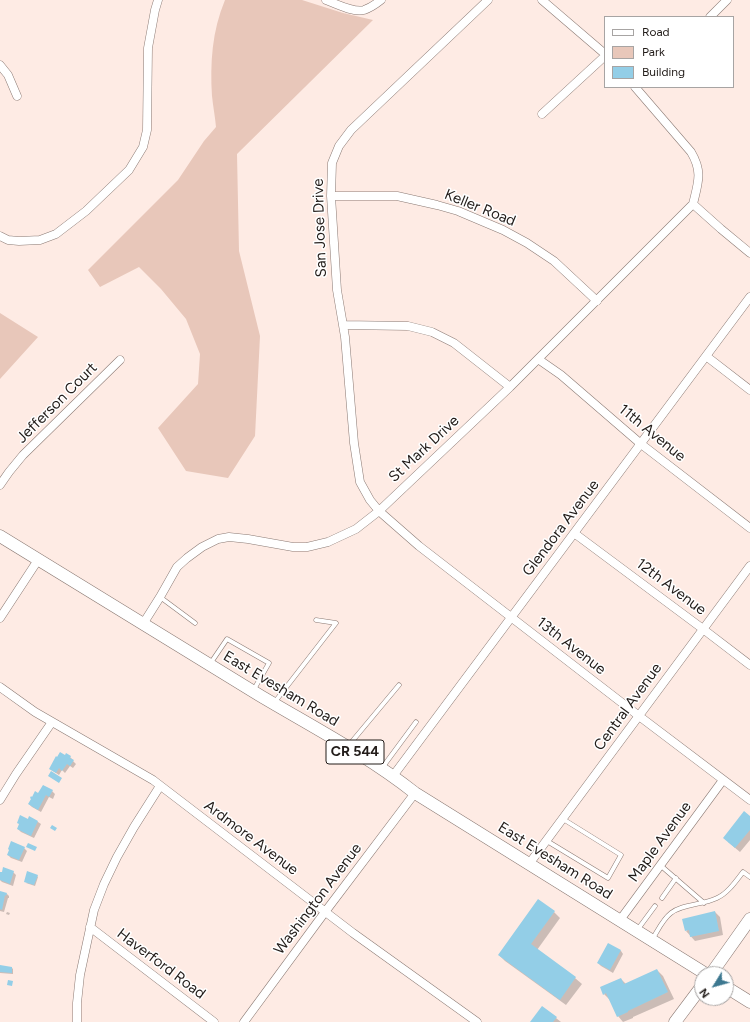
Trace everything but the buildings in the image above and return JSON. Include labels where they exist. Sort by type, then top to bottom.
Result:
[{"type":"main road","name":"East Evesham Road","points":[[0,536],[274,704],[348,747],[393,776],[415,793],[694,966]]},
{"type":"main road","points":[[717,966],[750,919]]},
{"type":"main road","points":[[734,992],[750,1002]]},
{"type":"main road","points":[[675,1022],[694,997]]},
{"type":"street","points":[[0,236],[8,240],[19,241],[40,240],[56,234],[86,211],[129,170],[143,147],[147,130],[148,48],[158,0]]},
{"type":"street","points":[[326,0],[348,8],[362,11],[368,9],[381,0]]},
{"type":"street","name":"San Jose Drive","points":[[379,511],[370,500],[360,482],[354,443],[345,337],[337,290],[331,196],[332,163],[339,146],[352,130],[488,0]]},
{"type":"street","points":[[542,0],[604,54]]},
{"type":"street","points":[[711,16],[727,0]]},
{"type":"street","points":[[542,114],[604,56]]},
{"type":"street","points":[[0,65],[8,75],[17,96]]},
{"type":"street","points":[[637,88],[691,152],[697,162],[699,174],[698,186],[693,204],[750,254]]},
{"type":"street","name":"Keller Road","points":[[331,196],[397,196],[458,211],[503,230],[544,254],[554,261],[597,301]]},
{"type":"street","name":"St Mark Drive","points":[[143,624],[177,567],[202,546],[218,539],[229,537],[248,538],[293,547],[307,547],[328,542],[356,529],[379,511],[510,387],[693,204]]},
{"type":"street","name":"Glendora Avenue","points":[[393,776],[750,298]]},
{"type":"street","points":[[343,324],[408,326],[432,332],[454,343],[510,387]]},
{"type":"street","points":[[706,356],[750,390]]},
{"type":"street","name":"11th Avenue","points":[[538,359],[562,375],[641,444],[750,528]]},
{"type":"street","name":"Jefferson Court","points":[[0,485],[23,455],[120,360]]},
{"type":"street","name":"13th Avenue","points":[[379,511],[419,546],[638,716],[750,800]]},
{"type":"street","name":"12th Avenue","points":[[574,533],[750,665]]},
{"type":"street","points":[[0,618],[38,560]]},
{"type":"street","name":"Central Avenue","points":[[529,864],[750,566]]},
{"type":"street","name":"Ardmore Avenue","points":[[0,687],[35,712],[153,780],[325,912],[477,1022]]},
{"type":"street","points":[[0,800],[52,722]]},
{"type":"street","name":"Maple Avenue","points":[[620,920],[723,780]]},
{"type":"street","points":[[77,1022],[77,1003],[80,975],[94,910],[117,857],[160,786]]},
{"type":"street","name":"Washington Avenue","points":[[244,1022],[415,793]]},
{"type":"street","name":"Haverford Road","points":[[90,928],[214,1022]]},
{"type":"lane","points":[[160,597],[195,622]]},
{"type":"lane","points":[[274,704],[336,622],[316,620]]},
{"type":"lane","points":[[209,664],[227,639],[270,663],[253,691]]},
{"type":"lane","points":[[348,747],[399,685]]},
{"type":"lane","points":[[381,768],[416,722]]},
{"type":"lane","points":[[546,840],[608,878],[621,855],[563,818]]},
{"type":"lane","points":[[660,865],[704,902]]},
{"type":"lane","points":[[652,940],[664,920],[671,913],[680,908],[718,898],[729,889],[743,872],[750,877]]},
{"type":"lane","points":[[662,898],[676,878]]},
{"type":"lane","points":[[637,931],[655,906]]},
{"type":"green space","points":[[225,0],[302,0],[343,13],[373,20],[237,154],[239,251],[260,336],[255,436],[228,478],[186,471],[158,428],[198,384],[200,354],[186,319],[161,289],[139,267],[100,287],[88,270],[178,180],[204,141],[216,127],[212,96],[211,71],[217,23]]},
{"type":"green space","points":[[0,313],[38,337],[0,379]]}]
